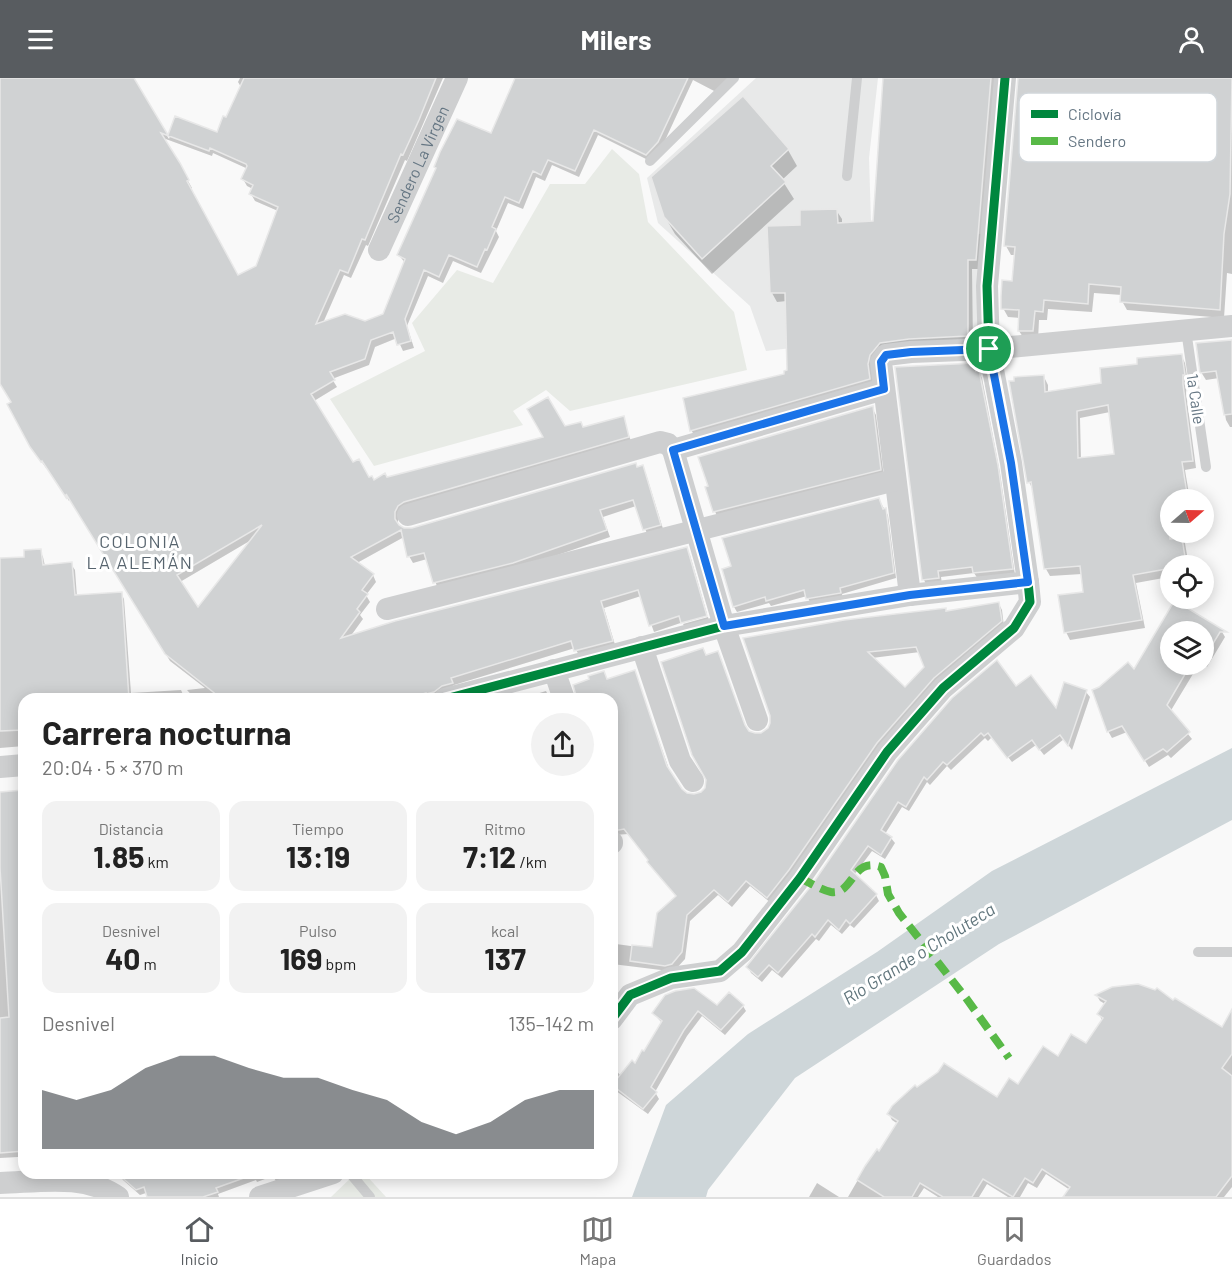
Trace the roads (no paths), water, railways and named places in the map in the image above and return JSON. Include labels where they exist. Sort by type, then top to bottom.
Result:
[{"type":"street","name":"Sendero La Virgen","points":[[379,250],[457,78]]},
{"type":"street","points":[[618,1011],[630,995],[671,978],[720,971],[742,952],[800,878],[888,752],[943,688],[1014,628],[1030,602],[1011,463],[989,349],[987,286],[1005,78]]},
{"type":"street","points":[[910,595],[881,362],[886,355],[989,349],[1232,326]]},
{"type":"street","points":[[673,450],[884,389]]},
{"type":"street","points":[[408,515],[660,442],[668,444],[673,450],[724,626],[757,720]]},
{"type":"street","points":[[387,609],[895,480]]},
{"type":"street","points":[[479,693],[554,670],[724,626],[910,595],[1028,582]]},
{"type":"street","points":[[642,647],[680,761],[693,781]]},
{"type":"street","points":[[554,670],[562,693]]},
{"type":"street","points":[[0,767],[18,766]]},
{"type":"street","points":[[260,1197],[315,1179]]},
{"type":"street","points":[[0,1183],[61,1180],[105,1188],[118,1197]]},
{"type":"lane","points":[[650,161],[734,78]]},
{"type":"lane","points":[[847,176],[857,78]]},
{"type":"lane","name":"1a Calle","points":[[1186,330],[1206,467]]},
{"type":"lane","points":[[1198,952],[1232,952]]},
{"type":"lane","points":[[355,1179],[370,1197]]},
{"type":"water","name":"Río Grande o Choluteca","points":[[1232,748],[1232,820],[999,944],[795,1078],[708,1190],[706,1197],[632,1197],[666,1105],[748,1034],[877,952],[992,871]]},
{"type":"district","name":"COLONIA LA ALEMÁN","points":[[140,552]]}]
